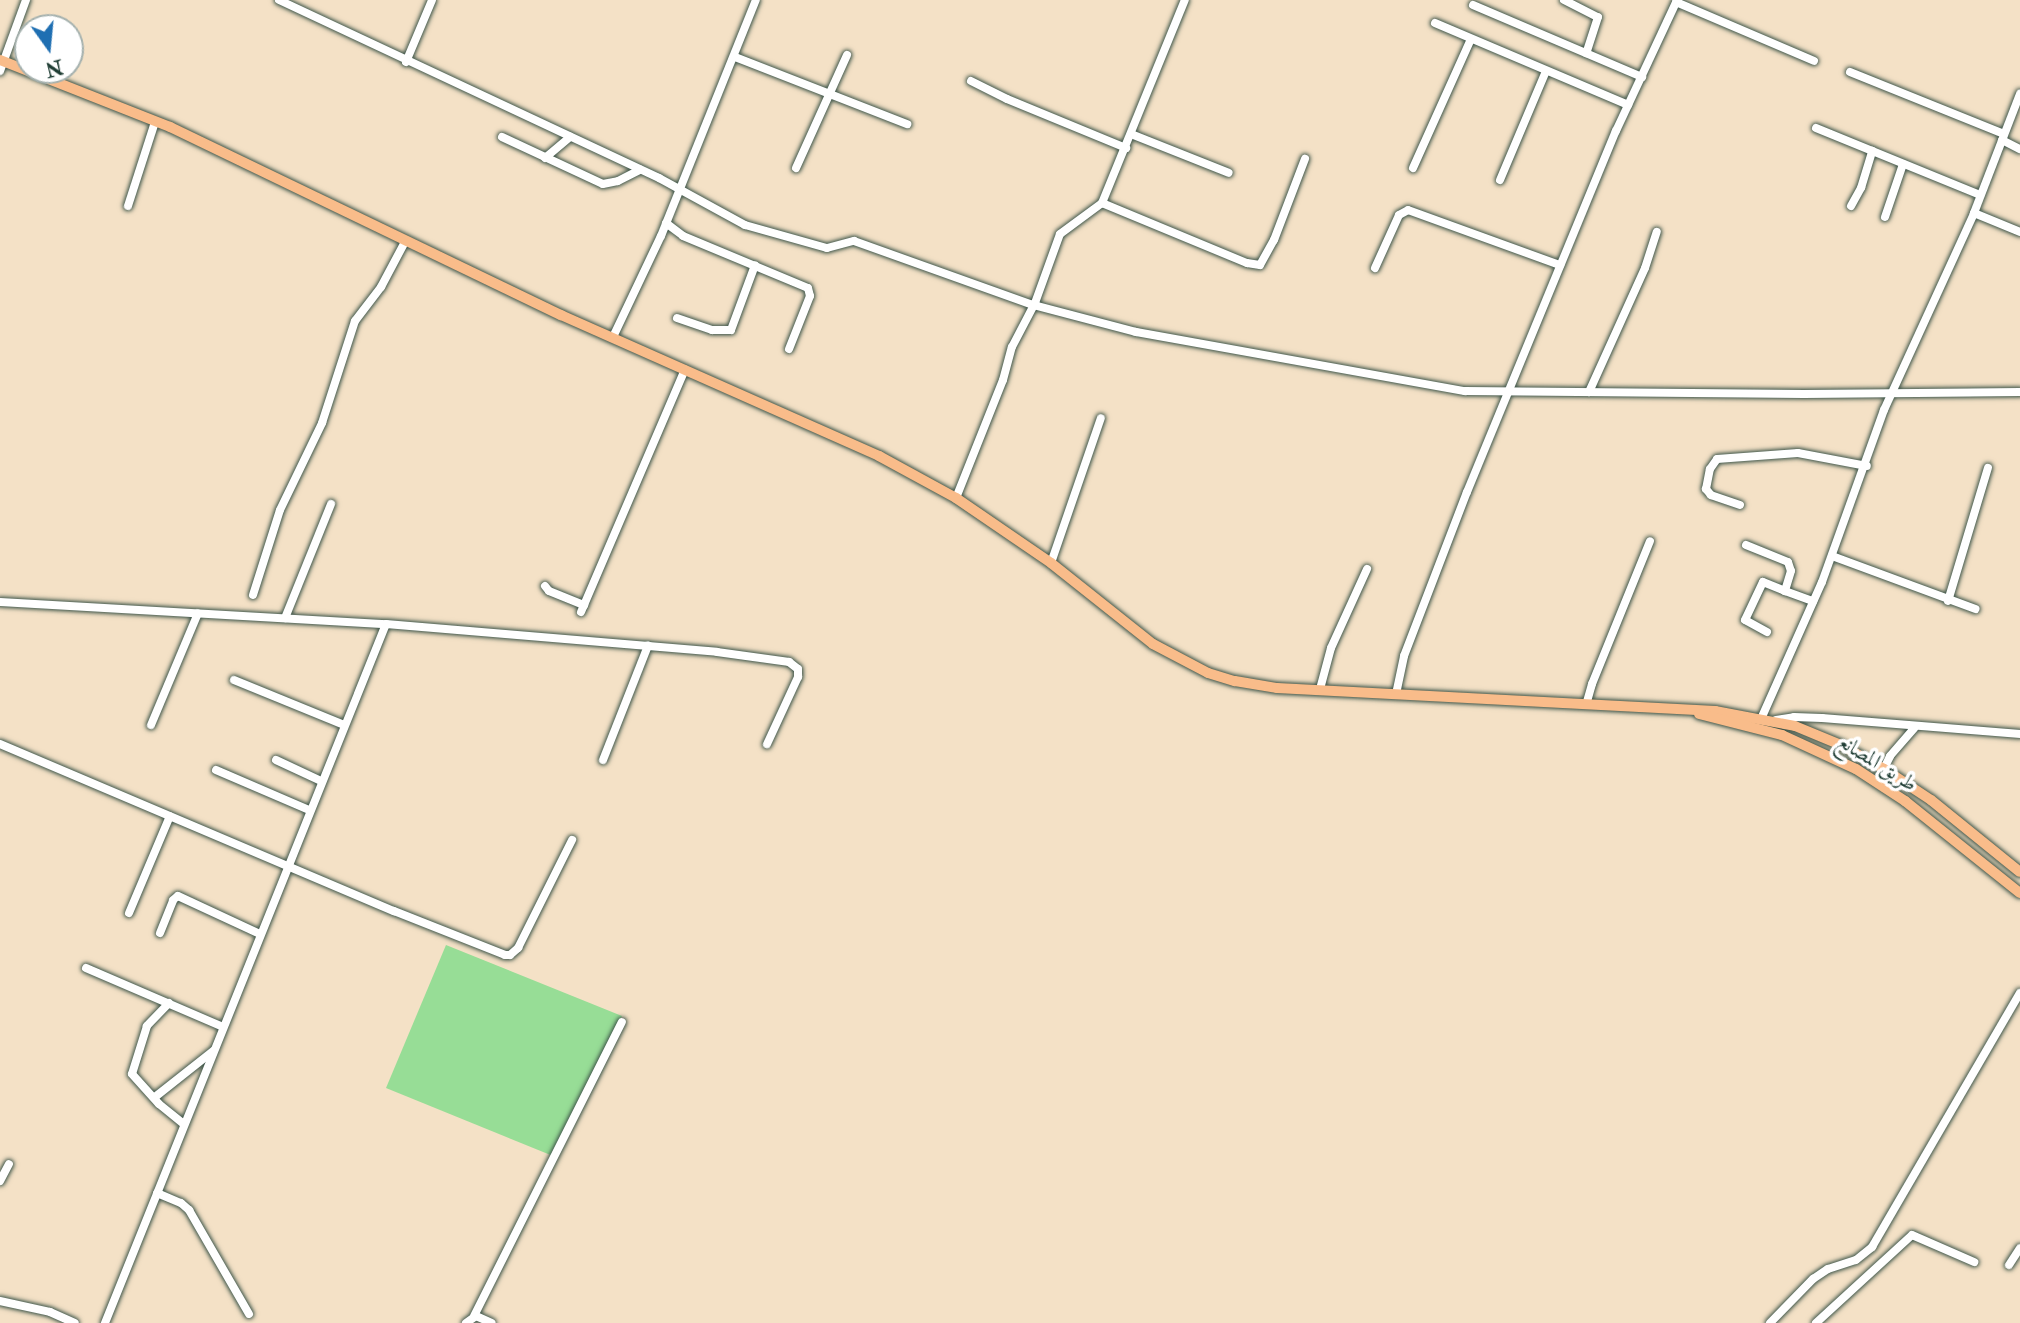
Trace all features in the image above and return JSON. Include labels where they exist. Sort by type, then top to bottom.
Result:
[{"type":"main road","points":[[2,64],[155,122],[613,337],[821,428],[956,498],[1051,563],[1127,625],[1190,666],[1246,684],[1690,711]]},
{"type":"main road","name":"طريق المصانع","points":[[1690,711],[1723,712],[1766,720],[1820,735],[1884,769],[1946,812],[2020,872]]},
{"type":"main road","name":"طريق المصانع","points":[[1690,711],[1807,744],[1877,782],[2020,893]]},
{"type":"street","points":[[2,64],[26,0]]},
{"type":"street","points":[[279,0],[680,189],[751,227],[829,248],[854,242],[1033,305],[1136,332],[1465,391],[2020,392]]},
{"type":"street","points":[[407,62],[432,0]]},
{"type":"street","points":[[613,337],[666,223],[756,0]]},
{"type":"street","points":[[956,498],[1003,380],[1012,347],[1033,305],[1062,231],[1102,203],[1185,0]]},
{"type":"street","points":[[1564,0],[1598,16],[1598,25],[1586,53]]},
{"type":"street","points":[[1396,694],[1404,656],[1429,588],[1560,265],[1676,1],[1814,61]]},
{"type":"street","points":[[1473,5],[1642,77]]},
{"type":"street","points":[[1435,23],[1628,106]]},
{"type":"street","points":[[1413,168],[1471,38]]},
{"type":"street","points":[[796,168],[847,55]]},
{"type":"street","points":[[735,57],[907,124]]},
{"type":"street","points":[[1500,180],[1546,71]]},
{"type":"street","points":[[1850,72],[2003,137],[2020,149]]},
{"type":"street","points":[[971,80],[1007,99],[1126,148]]},
{"type":"street","points":[[2020,94],[1974,213],[1892,393],[1867,466],[1766,720],[1804,717],[2020,734]]},
{"type":"street","points":[[128,206],[155,122]]},
{"type":"street","points":[[1816,128],[1980,195]]},
{"type":"street","points":[[1131,134],[1229,173]]},
{"type":"street","points":[[502,137],[603,184],[618,181],[640,170]]},
{"type":"street","points":[[545,159],[570,137]]},
{"type":"street","points":[[1851,206],[1861,188],[1872,151]]},
{"type":"street","points":[[1102,203],[1247,263],[1260,265],[1274,240],[1306,159]]},
{"type":"street","points":[[1885,217],[1903,164]]},
{"type":"street","points":[[1375,268],[1399,215],[1408,210],[1560,265]]},
{"type":"street","points":[[1974,213],[2020,232]]},
{"type":"street","points":[[666,223],[683,236],[810,291],[789,349]]},
{"type":"street","points":[[1589,392],[1645,268],[1657,232]]},
{"type":"street","points":[[253,595],[280,510],[322,423],[355,321],[381,287],[406,240]]},
{"type":"street","points":[[677,318],[722,332],[731,330],[755,265]]},
{"type":"street","points":[[545,586],[549,591],[582,608],[685,369]]},
{"type":"street","points":[[1051,563],[1101,418]]},
{"type":"street","points":[[1740,505],[1711,495],[1706,489],[1710,469],[1717,459],[1798,453],[1867,466]]},
{"type":"street","points":[[1948,601],[1988,468]]},
{"type":"street","points":[[285,618],[331,504]]},
{"type":"street","points":[[1586,705],[1591,684],[1650,541]]},
{"type":"street","points":[[1746,545],[1788,562],[1791,571],[1785,591]]},
{"type":"street","points":[[1832,556],[1975,609]]},
{"type":"street","points":[[1320,689],[1331,648],[1367,569]]},
{"type":"street","points":[[1768,632],[1745,620],[1763,582],[1813,601]]},
{"type":"street","points":[[0,602],[386,624],[717,652],[794,665],[799,672],[797,681],[767,744]]},
{"type":"street","points":[[151,725],[198,613]]},
{"type":"street","points":[[105,1323],[260,934],[290,866],[321,780],[386,624]]},
{"type":"street","points":[[603,760],[648,646]]},
{"type":"street","points":[[234,680],[344,725]]},
{"type":"street","points":[[1877,782],[1897,746],[1914,727]]},
{"type":"street","points":[[0,744],[471,943],[510,955],[518,948],[572,840]]},
{"type":"street","points":[[276,760],[321,780]]},
{"type":"street","points":[[216,770],[309,810]]},
{"type":"street","points":[[129,913],[170,816]]},
{"type":"street","points":[[160,933],[173,900],[178,896],[260,934]]},
{"type":"street","points":[[86,968],[223,1027]]},
{"type":"street","points":[[1770,1323],[1813,1279],[1828,1269],[1856,1260],[1872,1247],[1907,1192],[2020,993]]},
{"type":"street","points":[[169,1003],[147,1026],[132,1071],[139,1084],[184,1124]]},
{"type":"street","points":[[466,1323],[474,1316],[622,1022]]},
{"type":"street","points":[[155,1097],[214,1051]]},
{"type":"street","points":[[0,1181],[9,1164]]},
{"type":"street","points":[[157,1193],[181,1203],[188,1210],[249,1314]]},
{"type":"street","points":[[1816,1323],[1912,1235],[1975,1262]]},
{"type":"street","points":[[2010,1265],[2020,1248]]},
{"type":"street","points":[[0,1301],[50,1312],[75,1323]]},
{"type":"street","points":[[474,1316],[492,1323]]},
{"type":"green space","points":[[446,945],[622,1016],[553,1156],[386,1088]]}]
